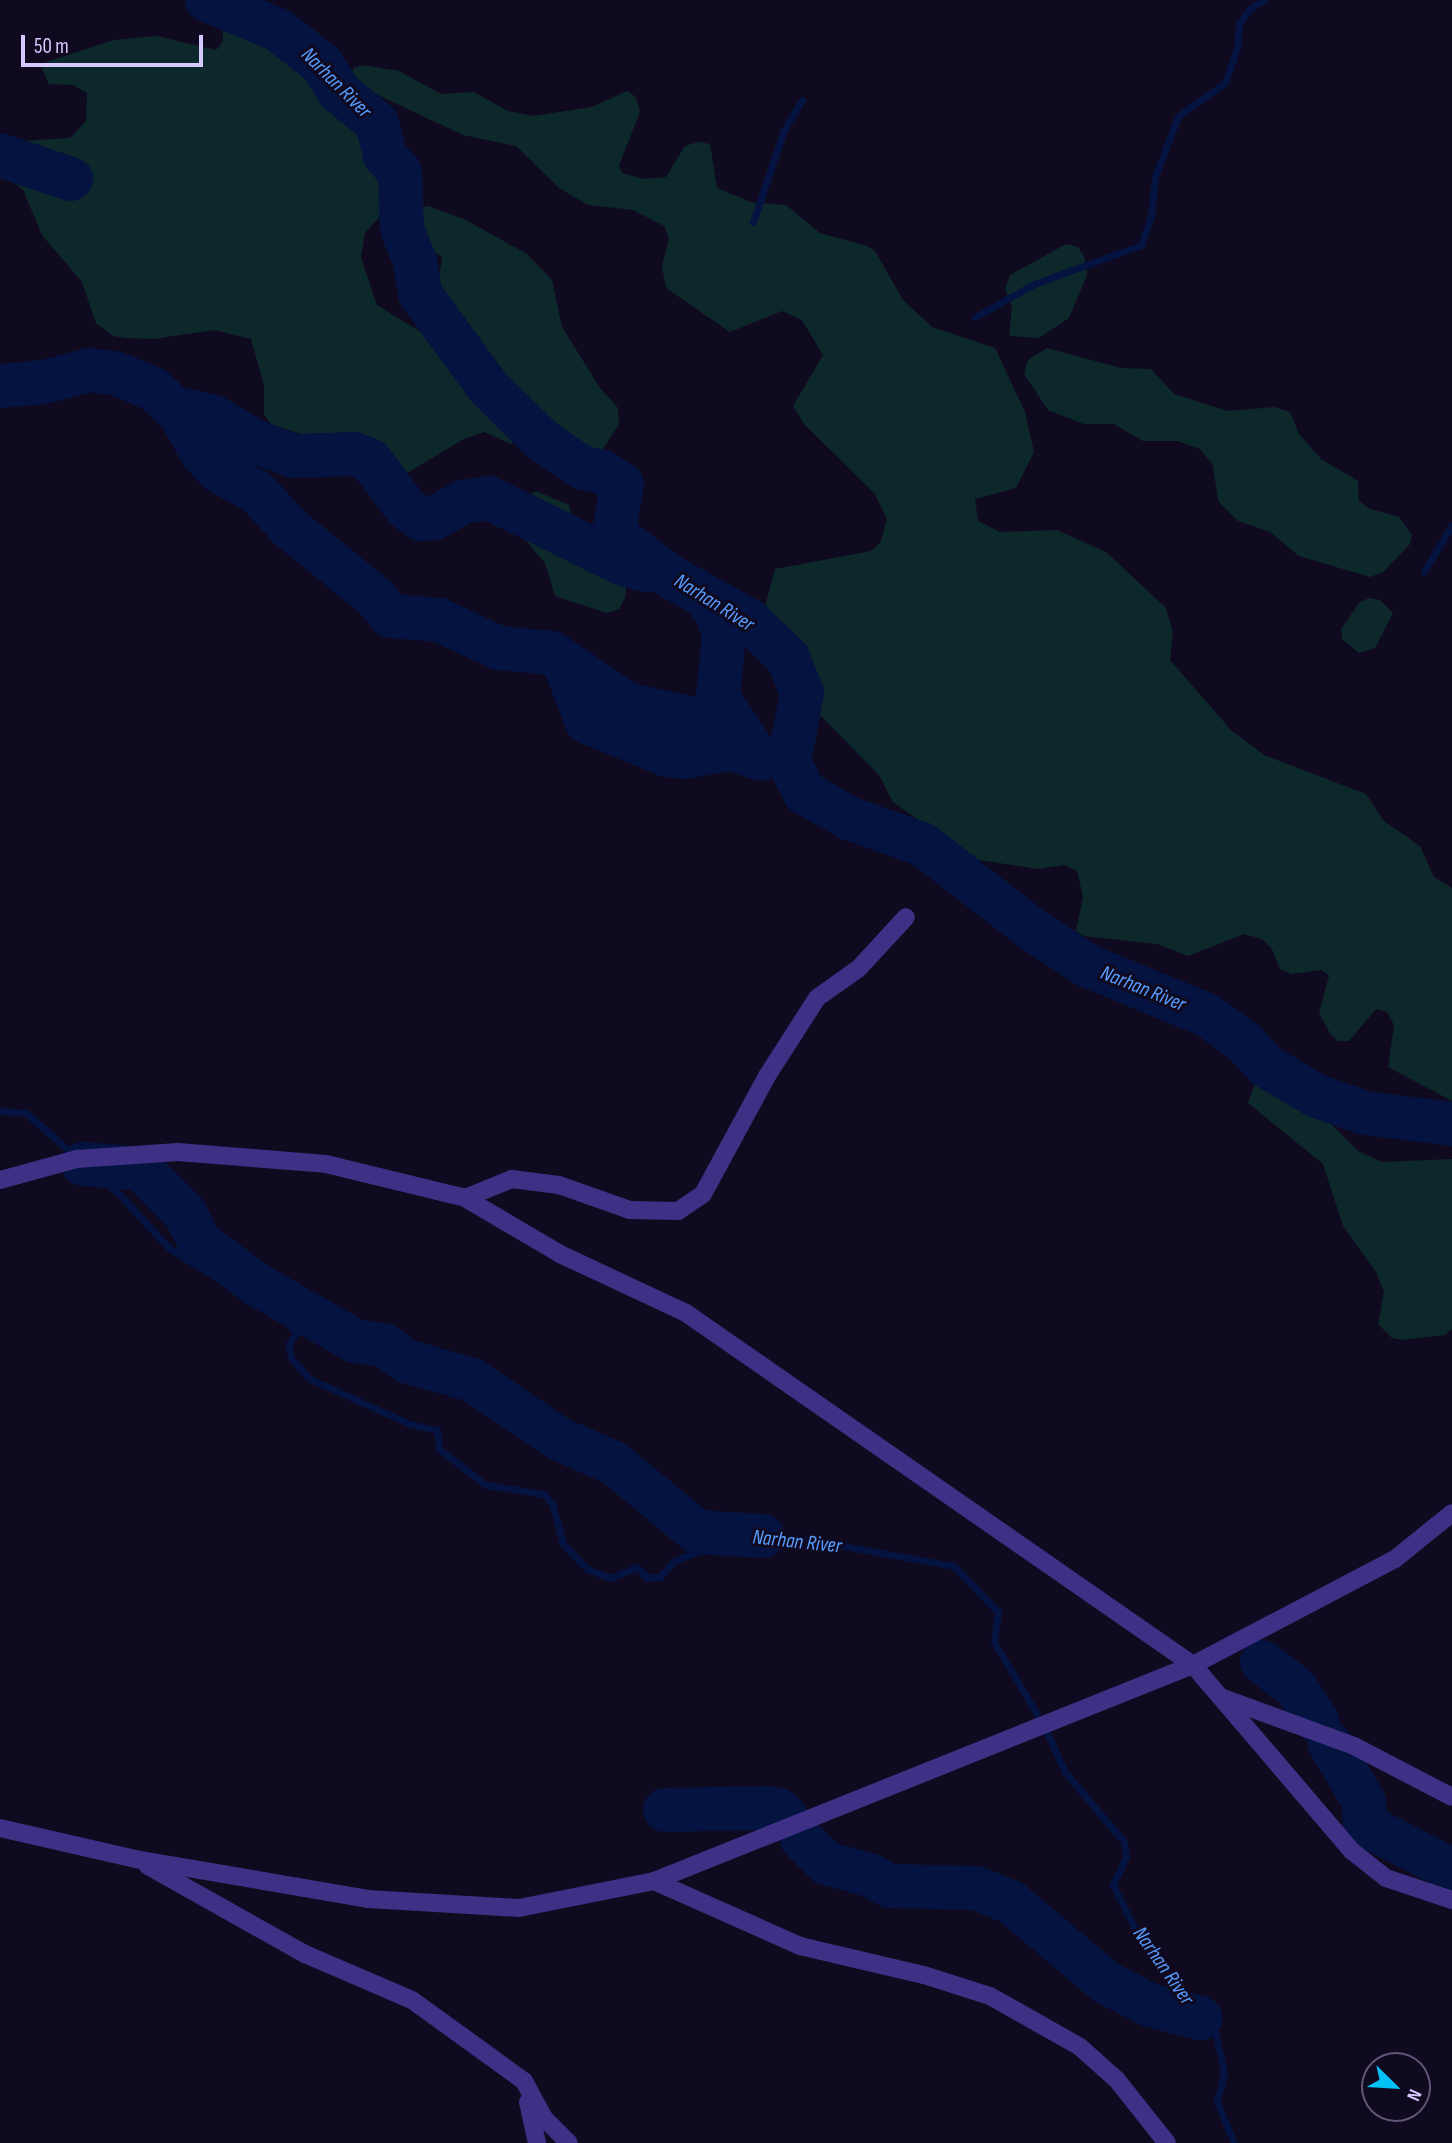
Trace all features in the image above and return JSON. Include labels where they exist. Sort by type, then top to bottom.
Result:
[{"type":"street","points":[[465,1198],[512,1179],[559,1185],[630,1210],[678,1211],[703,1194],[767,1076],[817,998],[859,968],[906,917]]},
{"type":"street","points":[[0,1180],[77,1159],[178,1152],[326,1164],[465,1198],[560,1254],[686,1313],[1193,1665],[1352,1851],[1386,1878],[1452,1900]]},
{"type":"street","points":[[0,1828],[135,1859],[368,1899],[519,1908],[654,1881],[1193,1665],[1395,1559],[1452,1513]]},
{"type":"street","points":[[1219,1696],[1354,1746],[1452,1797]]},
{"type":"street","points":[[135,1859],[305,1954],[412,2000],[524,2081],[544,2118],[569,2143]]},
{"type":"street","points":[[654,1881],[800,1946],[924,1975],[990,1996],[1080,2047],[1117,2080],[1167,2143]]},
{"type":"street","points":[[524,2081],[537,2143]]},
{"type":"green space","points":[[222,17],[233,18],[275,37],[310,63],[368,131],[390,197],[385,211],[365,233],[361,257],[377,305],[447,348],[462,363],[517,426],[519,432],[511,444],[484,432],[464,439],[404,475],[378,473],[346,463],[315,438],[272,425],[264,415],[264,385],[251,339],[215,330],[153,339],[127,338],[113,336],[96,323],[82,282],[42,235],[23,190],[0,171],[0,142],[70,138],[86,121],[87,93],[73,85],[49,84],[40,64],[114,40],[157,36],[216,50],[223,41]]},
{"type":"green space","points":[[363,65],[399,71],[441,94],[474,92],[508,111],[533,116],[592,107],[627,91],[636,97],[640,112],[619,165],[622,173],[644,179],[666,177],[685,146],[698,142],[710,144],[717,188],[751,202],[786,205],[820,233],[867,246],[875,251],[903,300],[932,327],[995,348],[1025,412],[1034,452],[1016,488],[975,499],[978,521],[1000,532],[1057,530],[1106,552],[1166,608],[1173,633],[1170,660],[1231,730],[1264,755],[1366,794],[1384,821],[1420,846],[1434,877],[1452,888],[1452,1101],[1388,1067],[1394,1025],[1387,1012],[1376,1009],[1349,1041],[1338,1041],[1331,1035],[1319,1013],[1329,976],[1322,970],[1292,974],[1280,969],[1272,949],[1262,939],[1244,934],[1188,956],[1157,944],[1084,936],[1076,931],[1083,897],[1077,871],[1065,865],[1038,869],[973,859],[893,802],[879,775],[812,707],[804,671],[768,630],[763,614],[775,569],[871,551],[880,543],[887,519],[875,494],[804,424],[793,406],[823,355],[802,320],[782,311],[730,332],[666,288],[662,266],[669,238],[664,226],[633,210],[588,205],[559,188],[516,146],[463,135],[365,89],[349,79],[354,68]]},
{"type":"green space","points":[[428,206],[466,220],[527,254],[552,280],[562,327],[600,388],[618,408],[619,424],[596,460],[584,461],[565,451],[506,400],[469,355],[436,301],[442,257],[413,238],[411,210]]},
{"type":"green space","points":[[1066,244],[1078,247],[1084,256],[1087,275],[1069,318],[1039,338],[1009,336],[1012,307],[1005,289],[1010,275]]},
{"type":"green space","points":[[1047,348],[1121,368],[1151,369],[1174,394],[1228,411],[1274,407],[1290,412],[1299,434],[1321,459],[1358,481],[1359,501],[1370,509],[1399,517],[1412,535],[1410,544],[1383,572],[1370,577],[1299,556],[1270,532],[1238,521],[1218,501],[1213,465],[1200,449],[1177,441],[1143,441],[1114,424],[1084,424],[1048,410],[1024,374],[1028,360]]},
{"type":"green space","points":[[536,491],[569,505],[576,536],[592,555],[627,581],[625,598],[619,609],[607,613],[555,596],[545,563],[515,528],[522,501]]},
{"type":"green space","points":[[1369,598],[1380,600],[1393,613],[1375,648],[1359,653],[1342,639],[1341,629],[1360,602]]},
{"type":"green space","points":[[1259,1072],[1296,1089],[1358,1151],[1382,1162],[1452,1159],[1452,1329],[1445,1335],[1402,1340],[1392,1338],[1378,1324],[1384,1292],[1376,1272],[1343,1226],[1323,1164],[1248,1103]]},
{"type":"waterway","name":"Narhan River","points":[[207,0],[278,30],[322,64],[338,91],[377,123],[385,156],[400,172],[402,229],[415,261],[420,294],[488,387],[542,440],[581,467],[602,472],[622,484],[615,527],[622,540],[671,577],[750,621],[788,658],[802,692],[789,762],[805,793],[851,819],[922,844],[1036,932],[1088,966],[1207,1015],[1244,1042],[1266,1066],[1317,1096],[1365,1113],[1452,1124]]},
{"type":"waterway","points":[[975,317],[1034,284],[1141,245],[1151,216],[1155,177],[1178,116],[1225,83],[1237,49],[1239,24],[1249,9],[1264,0]]},
{"type":"waterway","points":[[753,222],[784,130],[802,100]]},
{"type":"waterway","points":[[0,155],[71,179]]},
{"type":"waterway","points":[[0,386],[44,382],[89,370],[115,373],[153,389],[174,408],[214,417],[254,441],[294,456],[354,454],[370,460],[406,508],[421,519],[435,518],[463,502],[489,498],[623,564],[646,570]]},
{"type":"waterway","points":[[177,409],[202,453],[220,472],[257,492],[290,528],[375,597],[391,616],[439,620],[499,648],[552,653],[627,704],[714,724],[747,741]]},
{"type":"waterway","points":[[1424,571],[1452,525]]},
{"type":"waterway","points":[[704,596],[717,613],[724,635],[718,697],[749,744]]},
{"type":"waterway","points":[[564,662],[587,722],[667,755],[684,757],[731,749],[761,759]]},
{"type":"waterway","points":[[0,1111],[26,1113],[119,1194],[169,1248],[288,1323],[296,1333],[289,1344],[291,1358],[310,1379],[410,1424],[437,1430],[439,1449],[486,1485],[544,1494],[552,1504],[563,1544],[587,1569],[611,1578],[637,1567],[647,1578],[660,1577],[674,1561],[737,1536],[794,1537],[954,1566],[998,1612],[994,1642],[1037,1714]]},
{"type":"waterway","points":[[83,1164],[141,1169],[185,1213],[200,1242],[256,1284],[355,1341],[384,1345],[406,1361],[472,1380],[559,1439],[614,1463],[697,1532],[763,1536]]},
{"type":"waterway","name":"Narhan River","points":[[1262,1662],[1296,1688],[1318,1722]]},
{"type":"waterway","name":"Narhan River","points":[[1048,1735],[1065,1772],[1124,1842],[1126,1857],[1113,1885],[1140,1939],[1216,2035],[1224,2073],[1217,2102],[1234,2143]]},
{"type":"waterway","name":"Narhan River","points":[[1330,1744],[1364,1802],[1365,1825],[1452,1870]]},
{"type":"waterway","name":"Narhan River","points":[[665,1810],[766,1808],[779,1810],[786,1817]]},
{"type":"waterway","name":"Narhan River","points":[[802,1839],[826,1863],[869,1875],[890,1886],[976,1888],[1011,1902],[1107,1983],[1150,2005],[1200,2018]]}]
